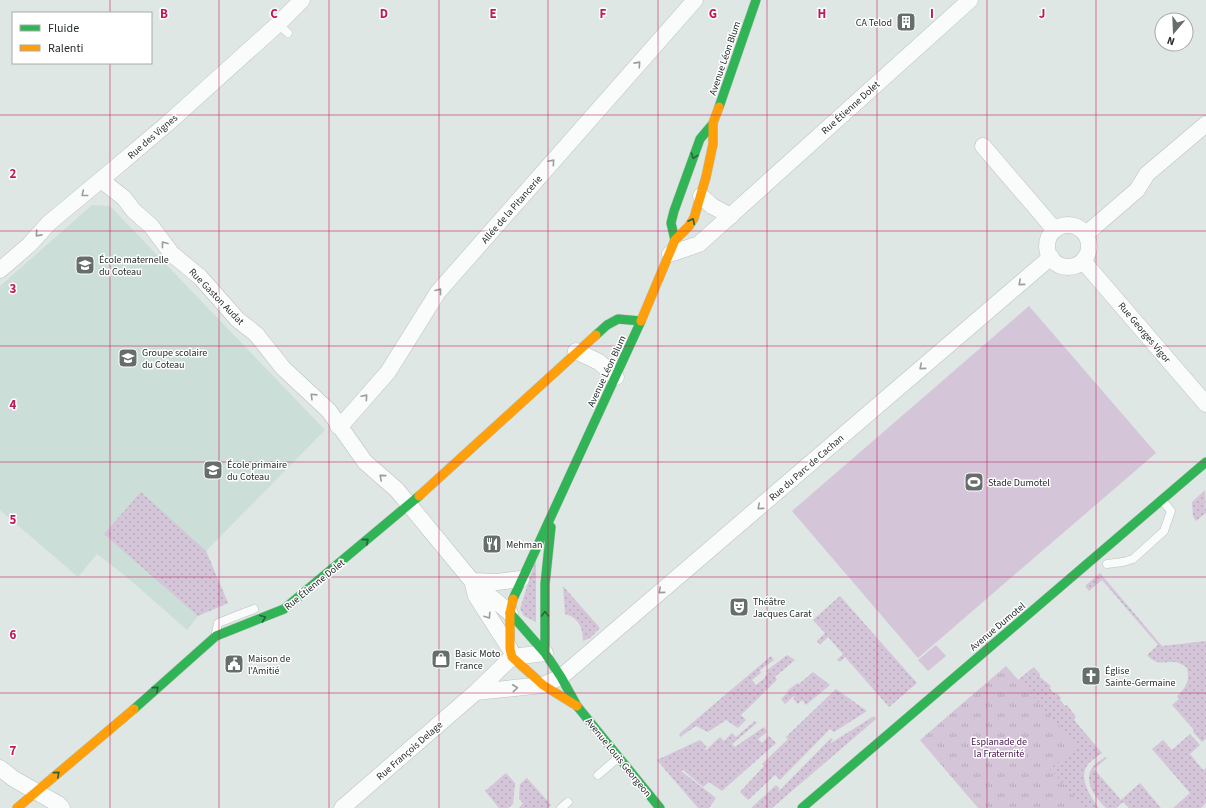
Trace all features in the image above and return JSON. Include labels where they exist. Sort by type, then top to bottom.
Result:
[{"type":"street","name":"Rue des Vignes","points":[[0,270],[29,245],[49,222],[283,28],[302,0]]},
{"type":"street","name":"Allée de la Pitancerie","points":[[338,426],[388,372],[438,292],[696,0]]},
{"type":"street","name":"Avenue Léon Blum","points":[[510,613],[514,595],[521,579],[616,376],[673,247],[694,218],[701,196],[713,144],[713,123],[756,0]]},
{"type":"street","name":"Rue Étienne Dolet","points":[[673,247],[699,244],[970,0]]},
{"type":"street","name":"Avenue Léon Blum","points":[[673,247],[672,223],[674,211],[700,139],[713,123]]},
{"type":"street","points":[[1086,234],[1137,190],[1148,174],[1206,124]]},
{"type":"street","points":[[983,146],[1055,230]]},
{"type":"street","name":"Rue Gaston Audat","points":[[101,180],[124,198],[133,210],[151,226],[172,254],[200,277],[238,320],[256,334],[264,343],[273,358],[329,411],[338,426],[365,462],[397,490],[408,506]]},
{"type":"street","points":[[701,196],[712,206],[731,216]]},
{"type":"street","points":[[1065,225],[1071,225],[1082,230],[1086,234],[1089,245],[1083,261],[1066,267],[1054,262],[1047,246],[1050,234],[1065,225]]},
{"type":"street","name":"Rue du Parc de Cachan","points":[[562,677],[1051,257]]},
{"type":"street","name":"Rue Georges Vigor","points":[[1083,261],[1206,404]]},
{"type":"street","name":"Rue Étienne Dolet","points":[[17,808],[115,726],[216,636],[284,609],[408,506],[576,351],[607,325],[618,319],[641,321]]},
{"type":"street","points":[[576,351],[599,362],[616,376]]},
{"type":"street","name":"Avenue Dumotel","points":[[802,808],[1206,462]]},
{"type":"street","name":"Avenue Louis Georgeon","points":[[408,506],[472,581],[510,613],[545,653],[562,677],[577,706],[660,808]]},
{"type":"street","name":"Avenue Léon Blum","points":[[545,653],[545,584],[553,508]]},
{"type":"street","points":[[472,581],[496,582],[521,579]]},
{"type":"street","name":"Avenue Louis Georgeon","points":[[472,581],[476,596],[511,653],[543,685],[577,706]]},
{"type":"street","points":[[510,613],[511,653],[545,653]]},
{"type":"street","name":"Rue François Delage","points":[[342,808],[476,692],[511,653]]},
{"type":"street","points":[[476,692],[543,685],[562,677]]},
{"type":"street","points":[[0,768],[14,779],[58,804],[62,808]]},
{"type":"lane","points":[[1107,564],[1133,559],[1164,530],[1171,511],[1162,500]]},
{"type":"lane","points":[[216,636],[218,623],[266,607],[284,609]]},
{"type":"lane","points":[[598,775],[619,757]]},
{"type":"shaded area","name":"Groupe scolaire du Coteau","points":[[92,205],[110,206],[325,430],[206,551],[228,603],[198,616],[187,630],[129,579],[97,554],[78,577],[0,510],[0,286]]},
{"type":"green space","name":"Stade Dumotel","points":[[1029,306],[1156,453],[918,658],[792,511]]},
{"type":"green space","points":[[1205,490],[1206,513],[1196,521],[1193,517],[1192,502]]},
{"type":"green space","points":[[141,492],[206,551],[228,603],[198,616],[104,534]]},
{"type":"green space","points":[[536,558],[536,622],[524,616],[520,609]]},
{"type":"green space","points":[[1100,573],[1162,646],[1206,641],[1206,739],[1202,742],[1193,732],[1194,730],[1172,705],[1179,699],[1177,696],[1183,690],[1188,680],[1187,668],[1176,662],[1157,662],[1152,660],[1147,655],[1158,645],[1102,580],[1089,591],[1085,586]]},
{"type":"green space","points":[[563,586],[600,628],[590,638],[583,641],[581,628],[577,621],[565,614]]},
{"type":"green space","points":[[840,596],[917,683],[889,707],[845,657],[840,662],[837,660],[843,654],[828,637],[820,645],[817,641],[825,633],[813,620]]},
{"type":"green space","points":[[936,645],[946,656],[928,671],[918,660]]},
{"type":"green space","points":[[787,655],[795,660],[775,677],[777,680],[741,715],[746,720],[738,728],[726,720],[708,732],[696,726],[680,737],[679,734],[771,656],[774,660],[760,670],[761,673],[752,680],[756,685],[765,678],[768,673],[766,671]]},
{"type":"green space","name":"Esplanade de la Fraternité","points":[[1006,666],[1077,746],[1050,769],[1084,808],[978,808],[920,740]]},
{"type":"green space","points":[[1034,667],[1040,674],[1040,677],[1051,686],[1050,689],[1054,693],[1057,693],[1065,706],[1067,705],[1076,717],[1074,720],[1102,753],[1089,763],[1084,774],[1086,786],[1099,808],[1060,808],[1018,680]]},
{"type":"green space","points":[[813,672],[830,685],[806,705],[802,700],[798,704],[793,699],[795,697],[794,696],[785,704],[781,699],[788,692],[787,691],[797,683],[799,684]]},
{"type":"green space","points":[[836,689],[867,711],[834,732],[830,729],[780,780],[775,775],[748,800],[740,792],[764,766],[762,764],[788,739],[786,737]]},
{"type":"green space","points":[[874,716],[876,719],[772,808],[751,808],[776,785],[780,789],[778,790],[779,791],[831,738],[833,740],[830,742],[831,743]]},
{"type":"green space","points":[[755,721],[757,723],[732,744],[735,747],[764,727],[767,732],[758,739],[762,743],[769,736],[776,743],[722,791],[709,782],[703,787],[683,770],[681,771],[716,798],[709,808],[698,808],[657,760],[700,740],[707,747],[705,749],[706,750],[720,737],[724,741],[732,733],[736,737]]},
{"type":"green space","points":[[1190,734],[1200,745],[1190,754],[1203,770],[1206,768],[1206,803],[1201,808],[1173,808],[1190,793],[1152,749],[1163,740],[1172,750]]},
{"type":"green space","points":[[1105,757],[1107,758],[1094,769],[1121,800],[1140,783],[1161,808],[1129,808],[1123,802],[1116,808],[1106,808],[1095,796],[1089,781],[1089,775],[1092,768]]},
{"type":"green space","points":[[506,773],[515,783],[513,804],[508,808],[499,808],[485,791]]},
{"type":"green space","points":[[527,778],[551,805],[548,808],[519,808],[523,803],[519,799],[520,784]]},
{"type":"traffic: fast","points":[[719,107],[756,0]]},
{"type":"traffic: fast","points":[[675,240],[671,223],[674,211],[700,139],[711,126]]},
{"type":"traffic: fast","points":[[596,335],[607,325],[618,319],[641,321]]},
{"type":"traffic: fast","points":[[513,599],[641,321]]},
{"type":"traffic: fast","points":[[802,808],[1206,462]]},
{"type":"traffic: fast","points":[[134,709],[216,636],[284,609],[419,496]]},
{"type":"traffic: fast","points":[[545,653],[545,584],[551,527]]},
{"type":"traffic: fast","points":[[510,613],[545,653],[561,677],[577,706],[660,808]]},
{"type":"traffic: slow","points":[[641,321],[675,240],[689,226],[694,218],[706,177],[713,144],[713,123],[719,107]]},
{"type":"traffic: slow","points":[[419,496],[596,335]]},
{"type":"traffic: slow","points":[[513,599],[510,613],[510,649],[512,657],[543,685],[577,706]]},
{"type":"traffic: slow","points":[[17,808],[134,709]]},
{"type":"place","name":"CA Telod","points":[[906,22]]},
{"type":"place","name":"École maternelle du Coteau","points":[[85,265]]},
{"type":"place","name":"Groupe scolaire du Coteau","points":[[128,358]]},
{"type":"place","name":"École primaire du Coteau","points":[[213,470]]},
{"type":"place","name":"Stade Dumotel","points":[[974,482]]},
{"type":"place","name":"Mehman","points":[[492,544]]},
{"type":"place","name":"Théâtre Jacques Carat","points":[[739,607]]},
{"type":"place","name":"Basic Moto France","points":[[441,659]]},
{"type":"place","name":"Maison de l'Amitié","points":[[234,664]]},
{"type":"place","name":"Église Sainte-Germaine","points":[[1091,676]]}]
